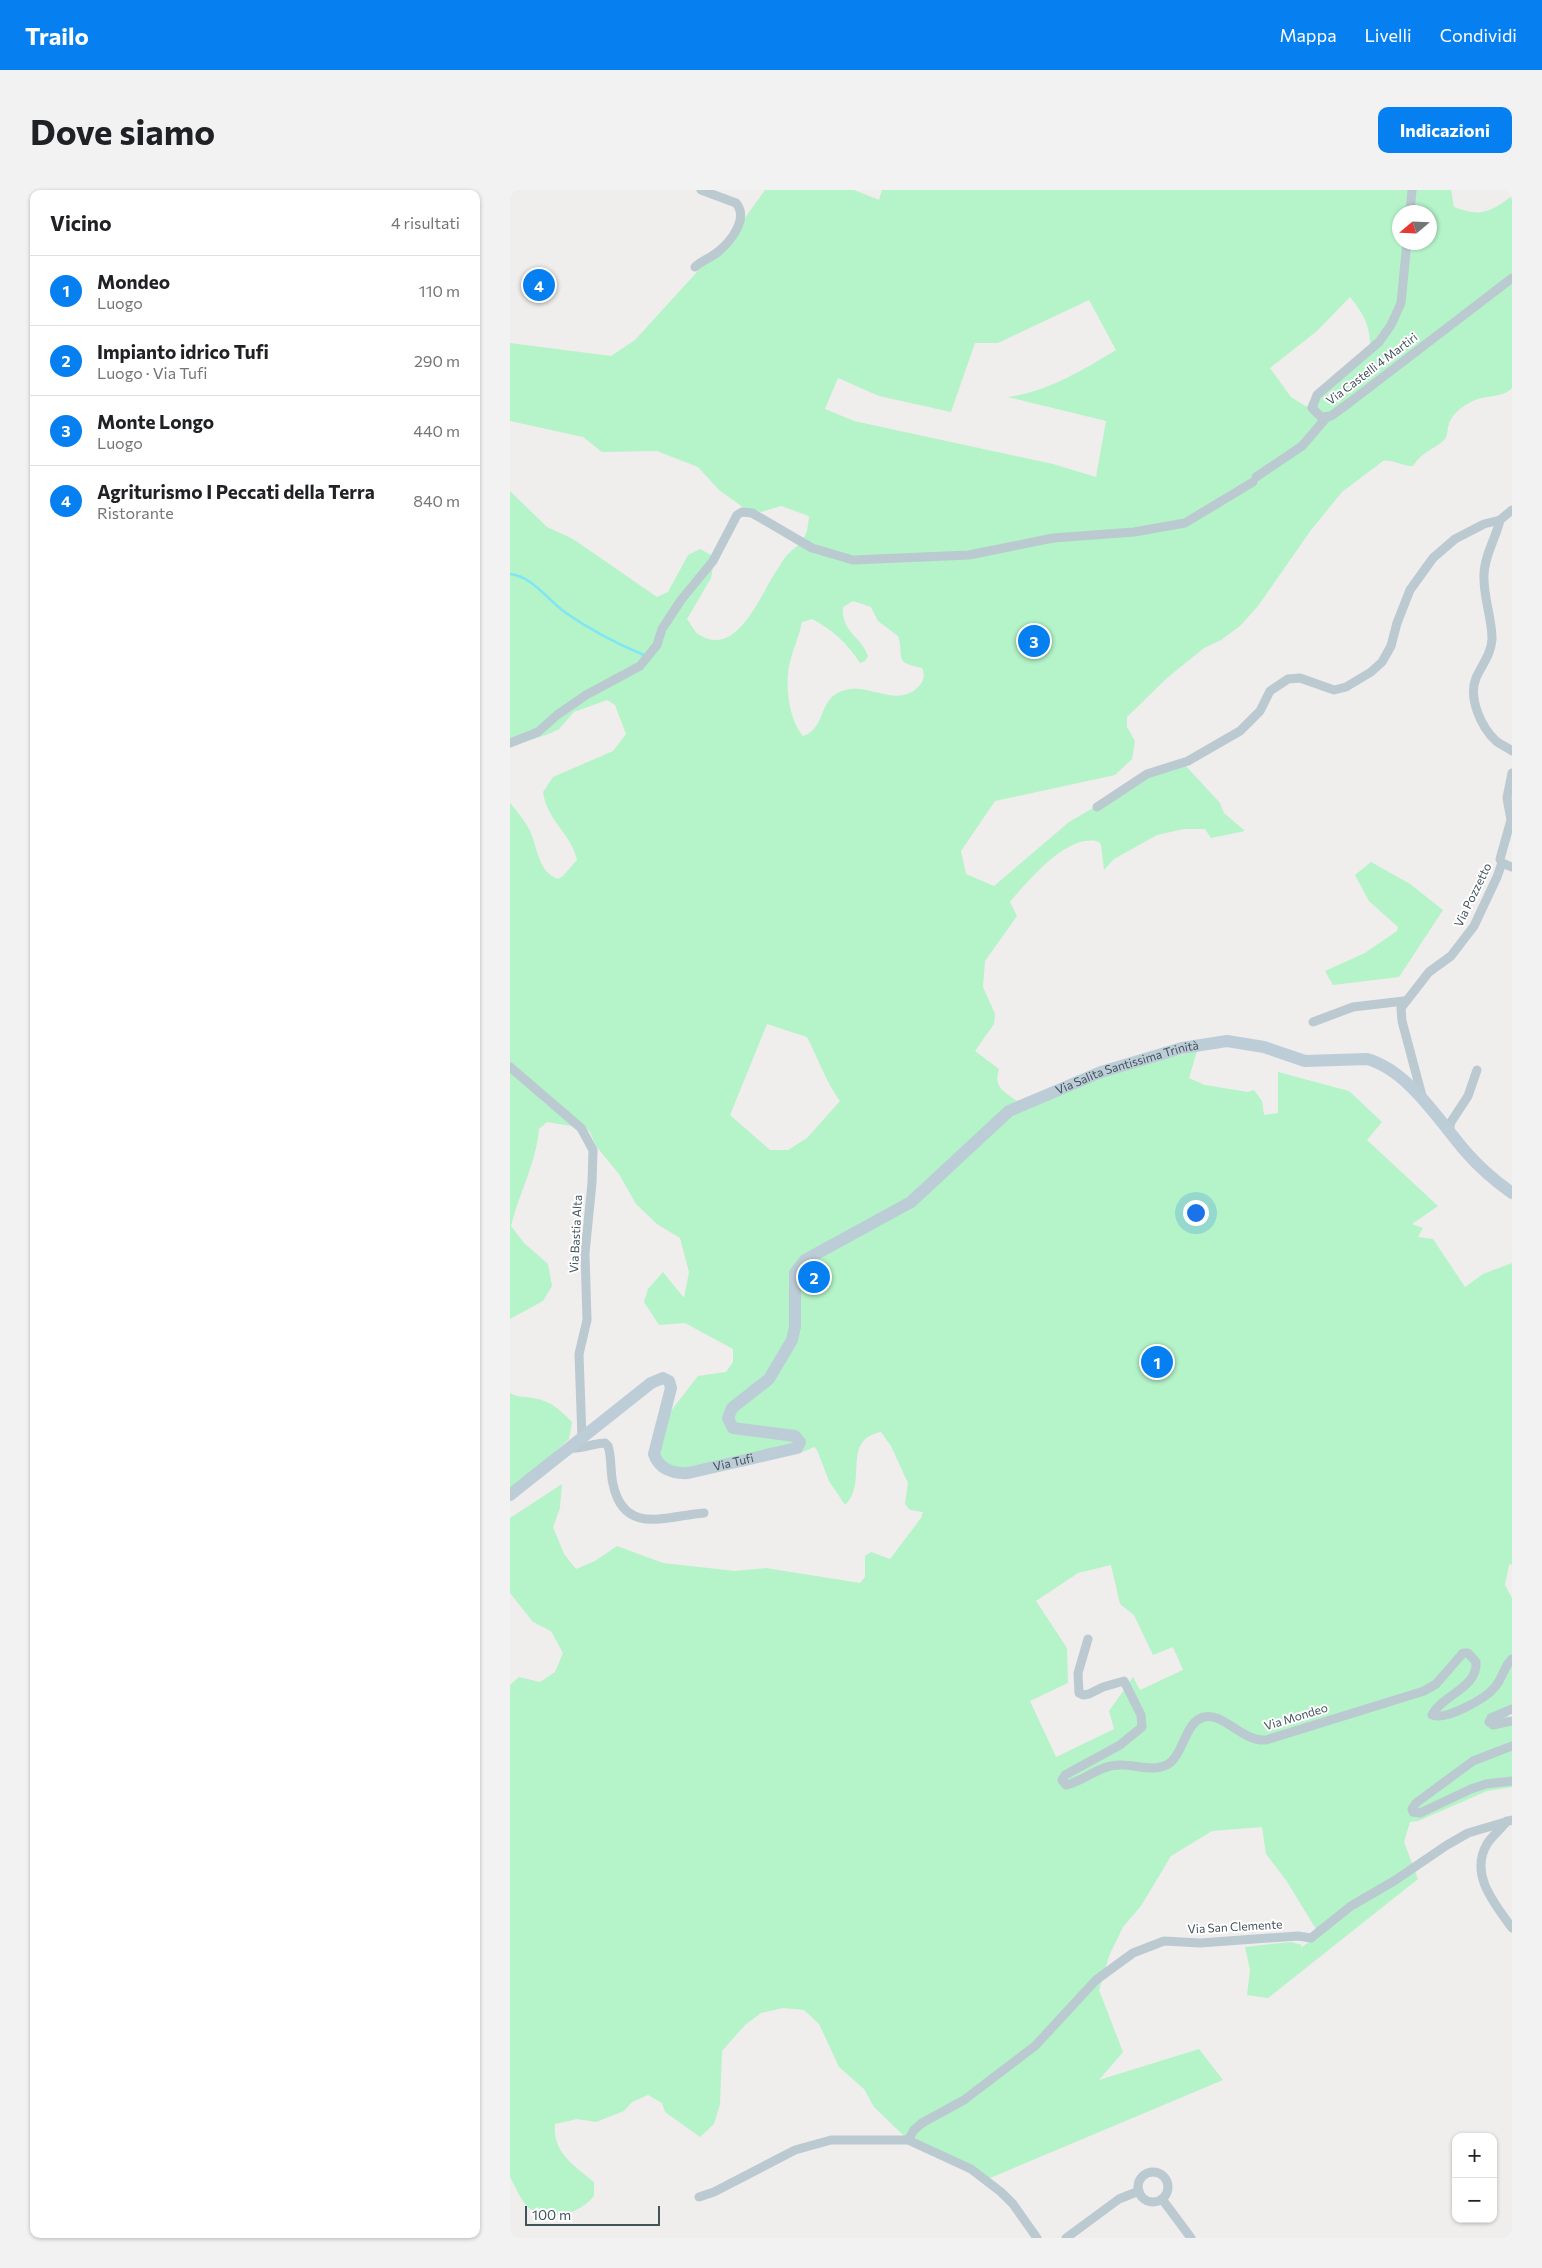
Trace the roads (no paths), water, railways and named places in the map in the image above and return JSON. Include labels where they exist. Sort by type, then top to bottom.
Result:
[{"type":"street","points":[[695,268],[720,250],[736,229],[742,216],[740,207],[736,203],[701,190]]},
{"type":"street","points":[[1411,205],[1412,190]]},
{"type":"street","name":"Via Castelli 4 Martiri","points":[[1406,250],[1398,312],[1379,342],[1315,397],[1312,406],[1314,412],[1321,417],[1327,417],[1382,379],[1512,278]]},
{"type":"street","points":[[510,743],[538,732],[557,714],[586,695],[640,666],[657,646],[662,630],[681,600],[713,562],[737,515],[742,512],[752,513],[812,548],[853,560],[969,555],[1053,538],[1143,531],[1185,523],[1254,480],[1302,446],[1327,417]]},
{"type":"street","points":[[1097,807],[1147,774],[1188,761],[1240,731],[1260,711],[1270,692],[1288,678],[1300,678],[1322,688],[1337,690],[1346,687],[1371,672],[1379,666],[1391,646],[1410,590],[1433,558],[1464,533],[1484,524],[1500,520],[1512,510]]},
{"type":"street","points":[[1500,520],[1485,564],[1484,575],[1484,592],[1491,624],[1492,644],[1486,661],[1475,681],[1475,692],[1478,710],[1487,730],[1497,741],[1512,751]]},
{"type":"street","name":"Via Pozzetto","points":[[1404,1001],[1428,972],[1451,956],[1474,926],[1502,863],[1501,854],[1511,820],[1507,798],[1512,773]]},
{"type":"street","points":[[1502,863],[1512,867]]},
{"type":"street","points":[[1313,1022],[1353,1006],[1404,1001],[1401,1008],[1402,1021],[1409,1042],[1419,1090],[1425,1103]]},
{"type":"street","name":"Via Salita Santissima Trinità","points":[[826,1248],[911,1202],[1009,1111],[1100,1072],[1182,1048],[1227,1041],[1264,1047],[1299,1060],[1367,1059],[1386,1067],[1425,1103],[1484,1171],[1512,1193]]},
{"type":"street","name":"Via Bastia Alta","points":[[510,1067],[581,1128],[592,1150],[592,1183],[585,1253],[587,1320],[579,1354],[582,1438]]},
{"type":"street","points":[[1449,1131],[1451,1122],[1468,1096],[1477,1070]]},
{"type":"street","name":"Via Tufi","points":[[510,1495],[651,1383],[663,1378],[669,1381],[671,1388],[654,1454],[666,1470],[675,1473],[688,1472],[797,1448],[800,1442],[795,1436],[765,1434],[733,1428],[728,1418],[732,1408],[769,1379],[778,1366],[792,1340],[796,1327],[795,1273],[805,1260],[826,1248]]},
{"type":"street","points":[[569,1448],[576,1449],[596,1443],[605,1443],[608,1446],[614,1493],[618,1502],[628,1513],[653,1521],[704,1513]]},
{"type":"street","name":"Via Mondeo","points":[[1088,1639],[1078,1673],[1079,1693],[1083,1695],[1089,1694],[1103,1687],[1124,1681],[1141,1715],[1142,1727],[1120,1745],[1065,1775],[1062,1780],[1066,1785],[1096,1770],[1115,1765],[1154,1768],[1165,1766],[1179,1753],[1194,1722],[1203,1717],[1218,1719],[1248,1738],[1266,1740],[1424,1691],[1436,1684],[1463,1653],[1468,1653],[1476,1662],[1476,1672],[1466,1685],[1437,1707],[1432,1715],[1440,1717],[1462,1708],[1493,1690],[1512,1659]]},
{"type":"street","points":[[1512,1708],[1491,1718],[1489,1722],[1493,1724],[1512,1721]]},
{"type":"street","points":[[1512,1746],[1473,1761],[1416,1803],[1412,1809],[1413,1812],[1420,1813],[1486,1784],[1512,1781]]},
{"type":"street","points":[[1510,1820],[1487,1844],[1481,1871],[1488,1892],[1512,1928]]},
{"type":"street","name":"Via San Clemente","points":[[908,2140],[914,2130],[922,2123],[964,2100],[1035,2046],[1096,1980],[1127,1956],[1164,1941],[1200,1943],[1298,1936],[1311,1938],[1351,1906],[1394,1881],[1447,1845],[1468,1833],[1510,1820]]},
{"type":"street","points":[[699,2197],[714,2192],[795,2150],[832,2140],[908,2140],[971,2169],[1001,2192],[1013,2204],[1037,2238]]},
{"type":"street","points":[[1149,2173],[1157,2173],[1167,2182],[1168,2191],[1162,2199],[1149,2201],[1139,2192],[1142,2178],[1149,2173]]},
{"type":"street","points":[[1066,2238],[1119,2199],[1139,2192]]},
{"type":"street","points":[[1162,2199],[1191,2238]]},
{"type":"waterway","points":[[510,574],[519,576],[533,584],[559,608],[585,625],[613,641],[644,655]]},
{"type":"place","name":"Agriturismo I Peccati della Terra","points":[[539,285]]},
{"type":"place","name":"Monte Longo","points":[[1034,641]]},
{"type":"place","name":"Impianto idrico Tufi","points":[[814,1277]]},
{"type":"place","name":"Mondeo","points":[[1157,1362]]}]
